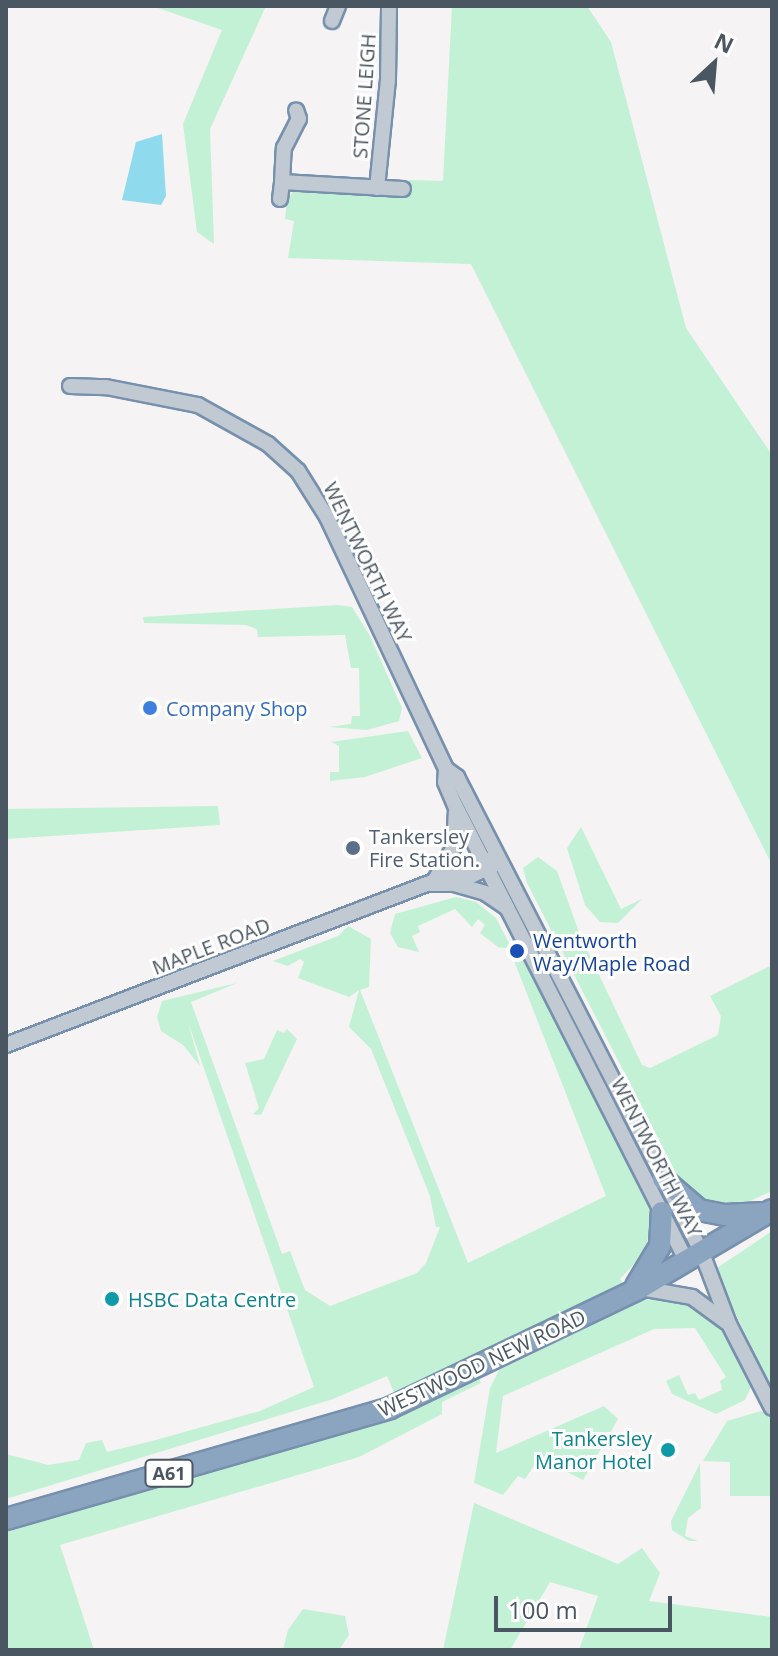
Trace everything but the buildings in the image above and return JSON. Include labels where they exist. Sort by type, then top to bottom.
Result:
[{"type":"highway","points":[[663,1179],[699,1210],[725,1215],[770,1211]]},
{"type":"highway","name":"WESTWOOD NEW ROAD","points":[[6,1519],[390,1408],[636,1290],[770,1211]]},
{"type":"highway","points":[[636,1290],[656,1257],[662,1212]]},
{"type":"street","points":[[332,21],[338,6]]},
{"type":"street","name":"STONE LEIGH","points":[[377,188],[388,80],[389,6]]},
{"type":"street","points":[[280,199],[284,148],[299,119],[296,110]]},
{"type":"street","points":[[282,182],[403,189]]},
{"type":"street","name":"WENTWORTH WAY","points":[[70,386],[106,387],[198,405],[268,444],[298,471],[322,506],[446,769],[457,777],[663,1179],[694,1257]]},
{"type":"street","name":"WENTWORTH WAY","points":[[446,769],[445,782],[455,805],[662,1212],[694,1257]]},
{"type":"street","points":[[431,884],[454,847],[455,805]]},
{"type":"street","name":"MAPLE ROAD","points":[[6,1045],[500,859]]},
{"type":"street","name":"MAPLE ROAD","points":[[431,884],[454,884],[486,865]]},
{"type":"street","points":[[454,884],[485,893],[511,911]]},
{"type":"street","points":[[694,1257],[772,1408]]},
{"type":"street","points":[[636,1290],[692,1297],[729,1324]]},
{"type":"green space","points":[[152,6],[266,6],[210,129],[214,244],[197,232],[183,124],[222,30]]},
{"type":"green space","points":[[452,6],[587,6],[611,42],[686,328],[772,455],[772,865],[471,264],[288,258],[294,221],[285,219],[287,201],[293,191],[406,198],[409,180],[443,181]]},
{"type":"green space","points":[[338,605],[352,607],[370,636],[402,708],[399,721],[367,730],[330,727],[351,724],[352,716],[360,716],[359,668],[351,668],[345,635],[258,637],[257,629],[246,625],[144,623],[143,617]]},
{"type":"green space","points":[[408,731],[422,758],[365,777],[330,781],[330,772],[339,772],[339,746],[331,742]]},
{"type":"green space","points":[[218,806],[220,825],[6,839],[6,809]]},
{"type":"green space","points":[[581,827],[621,909],[642,899],[618,923],[600,922],[585,905],[567,848]]},
{"type":"green space","points":[[538,857],[557,871],[580,935],[642,1065],[650,1068],[718,1035],[721,1016],[710,996],[772,965],[772,1191],[741,1205],[712,1204],[682,1185],[527,883],[523,868]]},
{"type":"green space","points":[[456,897],[476,902],[496,918],[512,949],[498,947],[480,933],[485,925],[478,919],[472,927],[455,909],[418,926],[420,932],[412,936],[419,952],[398,947],[390,933],[395,914]]},
{"type":"green space","points":[[348,926],[371,939],[369,987],[360,990],[468,1263],[606,1196],[511,953],[522,953],[662,1212],[650,1222],[646,1251],[620,1279],[623,1283],[394,1393],[387,1376],[333,1399],[6,1499],[6,1454],[48,1465],[79,1460],[86,1443],[102,1440],[107,1452],[152,1441],[260,1411],[314,1387],[188,1022],[200,1066],[183,1045],[161,1031],[157,1017],[162,1001],[237,983],[191,1002],[282,1254],[290,1251],[305,1290],[330,1306],[417,1273],[426,1263],[440,1227],[436,1227],[430,1196],[371,1049],[349,1027],[359,990],[349,997],[298,978],[304,962],[300,959],[288,966],[273,961],[338,936]]},
{"type":"green space","points":[[287,1029],[297,1039],[261,1115],[253,1114],[259,1108],[245,1063],[264,1059],[277,1030],[284,1033]]},
{"type":"green space","points":[[772,1231],[772,1388],[714,1270]]},
{"type":"green space","points":[[664,1297],[682,1299],[716,1319],[752,1385],[745,1400],[716,1414],[672,1394],[666,1381],[679,1375],[688,1395],[695,1393],[699,1400],[722,1390],[720,1381],[726,1377],[695,1328],[654,1329],[503,1396],[496,1453],[604,1406],[618,1419],[583,1480],[539,1458],[525,1479],[518,1476],[503,1495],[474,1483],[490,1388],[499,1370],[641,1301]]},
{"type":"green space","points":[[479,1379],[481,1383],[442,1402],[442,1414],[359,1457],[60,1545],[94,1650],[6,1650],[6,1529],[358,1428]]},
{"type":"green space","points":[[761,1411],[772,1417],[772,1496],[730,1496],[730,1462],[703,1461],[727,1421]]},
{"type":"green space","points":[[700,1463],[701,1508],[688,1518],[685,1536],[698,1541],[689,1541],[672,1530],[671,1521]]},
{"type":"green space","points":[[474,1503],[618,1564],[642,1548],[660,1573],[649,1601],[772,1617],[772,1650],[579,1650],[598,1596],[550,1582],[510,1650],[443,1650]]},
{"type":"green space","points":[[303,1609],[345,1616],[349,1635],[339,1650],[283,1650],[288,1630]]},
{"type":"water","points":[[162,134],[166,196],[161,205],[122,200],[136,142]]},
{"type":"place","name":"Company Shop","points":[[150,708]]},
{"type":"place","name":"Tankersley Fire Station.","points":[[353,848]]},
{"type":"place","name":"Wentworth Way/Maple Road","points":[[517,951]]},
{"type":"place","name":"HSBC Data Centre","points":[[112,1299]]},
{"type":"place","name":"Tankersley Manor Hotel","points":[[668,1450]]}]
